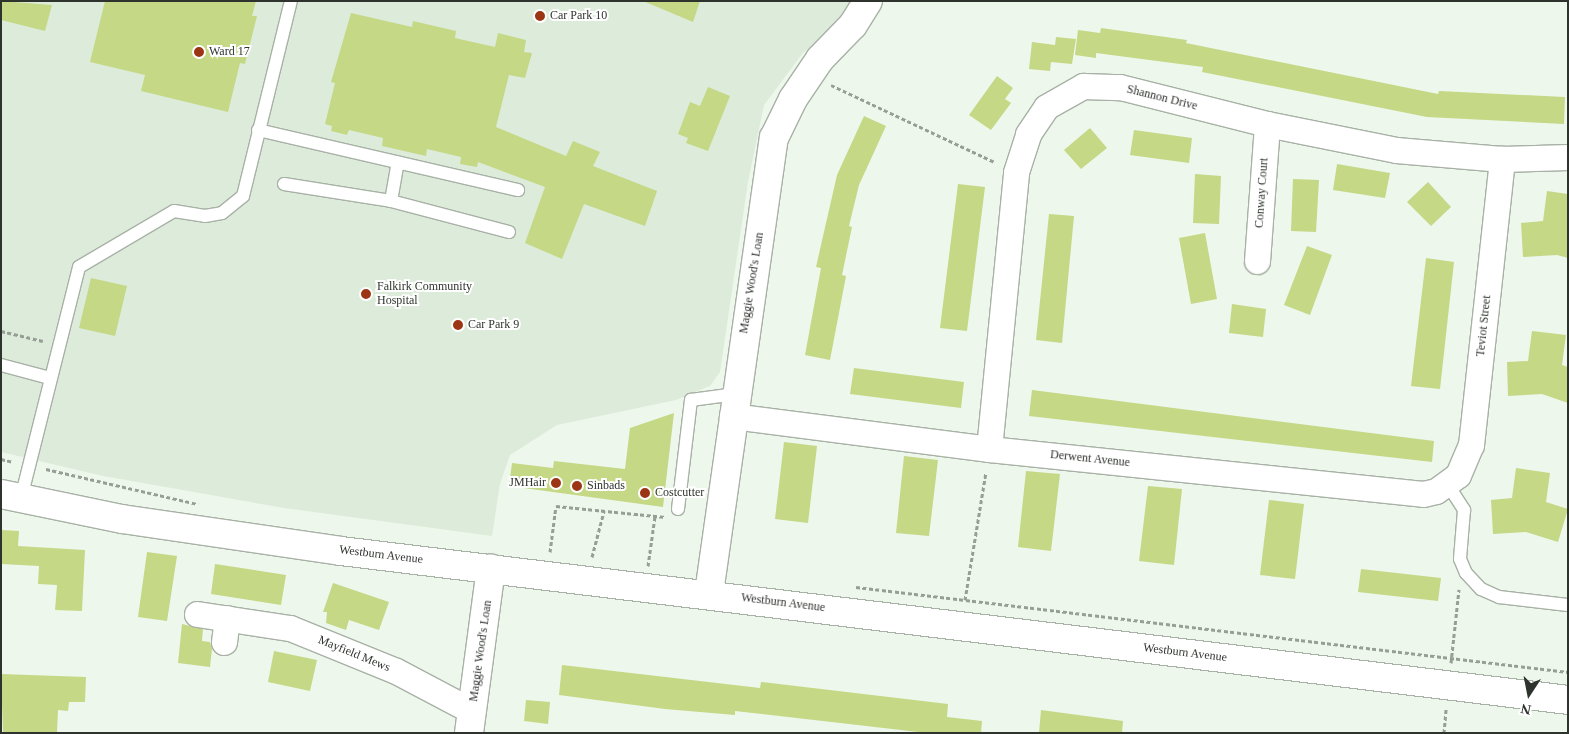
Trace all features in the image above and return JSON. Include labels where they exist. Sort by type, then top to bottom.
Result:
[{"type":"main road","name":"Maggie Wood's Loan","points":[[709,594],[734,405],[774,138],[810,75],[868,1]]},
{"type":"main road","name":"Westburn Avenue","points":[[11,496],[131,520],[492,568],[647,569],[709,594],[1568,700]]},
{"type":"main road","name":"Maggie Wood's Loan","points":[[471,722],[492,568]]},
{"type":"street","name":"Shannon Drive","points":[[989,449],[1016,172],[1028,134],[1046,107],[1083,86],[1120,87],[1267,124],[1396,150],[1502,159],[1568,157]]},
{"type":"street","name":"Conway Court","points":[[1256,261],[1267,124]]},
{"type":"street","name":"Teviot Street","points":[[1448,485],[1458,475],[1471,445],[1502,159]]},
{"type":"street","name":"Derwent Avenue","points":[[734,405],[989,449],[1423,494],[1448,485]]},
{"type":"street","name":"Mayfield Mews","points":[[197,614],[226,630],[290,628],[396,671],[471,722]]},
{"type":"lane","points":[[11,496],[28,466],[78,266],[174,211],[205,216],[231,209],[243,196],[291,1]]},
{"type":"lane","points":[[258,130],[518,190]]},
{"type":"lane","points":[[391,201],[398,163]]},
{"type":"lane","points":[[284,184],[391,201],[509,232]]},
{"type":"lane","points":[[1,365],[50,378]]},
{"type":"lane","points":[[678,509],[691,400],[734,405]]},
{"type":"lane","points":[[1448,485],[1464,510],[1460,559],[1466,573],[1481,589],[1499,598],[1568,605]]},
{"type":"path","points":[[810,75],[1016,172]]},
{"type":"path","points":[[1,331],[58,345]]},
{"type":"path","points":[[965,600],[989,449]]},
{"type":"path","points":[[1,459],[200,504]]},
{"type":"path","points":[[550,552],[556,506],[672,518],[678,509]]},
{"type":"path","points":[[592,557],[604,511]]},
{"type":"path","points":[[647,569],[655,516]]},
{"type":"path","points":[[541,551],[559,553]]},
{"type":"path","points":[[584,556],[601,558]]},
{"type":"path","points":[[1448,686],[1459,588],[1466,573]]},
{"type":"path","points":[[850,586],[1452,656],[1568,672]]},
{"type":"shaded area","name":"Falkirk Community Hospital","points":[[1,1],[850,1],[839,25],[803,53],[764,105],[748,182],[720,372],[710,386],[676,400],[557,425],[510,455],[500,484],[492,536],[284,508],[103,476],[1,452]]},
{"type":"building","points":[[1,1],[52,5],[45,31],[1,20]]},
{"type":"building","name":"Ward 17","points":[[105,1],[256,1],[252,16],[257,16],[245,64],[240,63],[228,112],[141,91],[145,75],[90,62]]},
{"type":"building","points":[[643,1],[700,1],[693,22]]},
{"type":"building","points":[[351,13],[412,27],[413,21],[456,31],[455,38],[495,47],[498,33],[526,40],[524,52],[532,53],[525,78],[509,75],[496,127],[566,156],[573,141],[600,152],[593,166],[657,191],[645,226],[584,204],[562,259],[525,243],[545,187],[478,162],[477,167],[460,164],[461,157],[427,149],[426,156],[382,146],[383,138],[349,130],[347,135],[331,131],[332,126],[325,124],[335,83],[331,82]]},
{"type":"building","points":[[1101,28],[1187,40],[1186,43],[1438,94],[1439,91],[1565,97],[1564,124],[1427,117],[1202,72],[1203,67],[1096,53],[1096,58],[1075,55],[1078,30],[1100,33]]},
{"type":"building","points":[[1056,37],[1076,39],[1072,64],[1051,62],[1050,71],[1029,69],[1032,42],[1055,45]]},
{"type":"building","points":[[997,76],[1013,88],[1005,99],[1011,103],[991,130],[969,115]]},
{"type":"building","points":[[708,87],[730,96],[708,151],[686,143],[688,138],[678,134],[690,102],[700,106]]},
{"type":"building","points":[[864,116],[886,126],[859,185],[849,226],[852,227],[842,275],[846,276],[830,360],[805,355],[821,268],[816,267],[837,175]]},
{"type":"building","points":[[1090,128],[1107,148],[1081,169],[1064,150]]},
{"type":"building","points":[[1134,130],[1192,138],[1189,163],[1130,155]]},
{"type":"building","points":[[1337,164],[1390,173],[1385,198],[1333,190]]},
{"type":"building","points":[[1195,174],[1221,176],[1219,224],[1193,223]]},
{"type":"building","points":[[1293,179],[1319,180],[1316,232],[1291,231]]},
{"type":"building","points":[[1428,182],[1451,207],[1431,226],[1407,202]]},
{"type":"building","points":[[958,184],[985,187],[967,331],[940,328]]},
{"type":"building","points":[[1547,191],[1568,194],[1568,258],[1557,255],[1523,257],[1521,223],[1543,221]]},
{"type":"building","points":[[1049,214],[1074,216],[1062,343],[1036,340]]},
{"type":"building","points":[[1205,233],[1217,299],[1191,304],[1179,238]]},
{"type":"building","points":[[1307,246],[1332,255],[1310,315],[1284,305]]},
{"type":"building","points":[[1426,258],[1454,262],[1440,389],[1411,386]]},
{"type":"building","points":[[91,278],[127,286],[115,336],[79,328]]},
{"type":"building","points":[[1232,304],[1266,309],[1263,337],[1229,333]]},
{"type":"building","points":[[1532,331],[1566,335],[1562,365],[1568,367],[1568,403],[1542,394],[1508,396],[1507,362],[1528,361]]},
{"type":"building","points":[[854,368],[964,382],[961,408],[850,394]]},
{"type":"building","points":[[1032,390],[1434,441],[1432,462],[1029,416]]},
{"type":"building","points":[[674,413],[663,507],[509,486],[512,463],[553,468],[554,461],[625,469],[630,428]]},
{"type":"building","points":[[784,442],[817,446],[808,523],[775,519]]},
{"type":"building","points":[[904,456],[938,460],[929,536],[896,533]]},
{"type":"building","points":[[1516,468],[1550,473],[1546,502],[1568,509],[1558,542],[1526,532],[1493,534],[1491,500],[1512,498]]},
{"type":"building","points":[[1026,471],[1060,474],[1051,551],[1018,547]]},
{"type":"building","points":[[1148,486],[1182,489],[1174,565],[1139,561]]},
{"type":"building","points":[[1269,500],[1304,504],[1295,579],[1260,575]]},
{"type":"building","points":[[1,530],[19,531],[18,546],[85,550],[82,611],[55,610],[57,585],[38,584],[39,566],[1,564]]},
{"type":"building","points":[[147,552],[177,556],[167,621],[138,617]]},
{"type":"building","points":[[215,564],[286,575],[281,605],[211,594]]},
{"type":"building","points":[[1361,569],[1441,578],[1438,601],[1358,592]]},
{"type":"building","points":[[333,583],[389,602],[379,630],[349,620],[346,630],[326,623],[327,612],[323,612]]},
{"type":"building","points":[[182,624],[203,629],[202,641],[210,642],[212,649],[210,667],[178,663]]},
{"type":"building","points":[[274,651],[317,660],[310,691],[268,682]]},
{"type":"building","points":[[562,665],[760,688],[761,682],[948,704],[947,717],[982,721],[981,733],[927,733],[735,711],[735,715],[665,709],[559,695]]},
{"type":"building","points":[[1,674],[86,677],[85,702],[69,702],[68,711],[58,710],[57,733],[3,733]]},
{"type":"building","points":[[526,700],[550,702],[548,724],[524,721]]},
{"type":"building","points":[[1041,710],[1123,721],[1122,733],[1039,733]]},
{"type":"place","name":"Car Park 10","points":[[540,16]]},
{"type":"place","name":"Ward 17","points":[[199,52]]},
{"type":"place","name":"Falkirk Community Hospital","points":[[366,294]]},
{"type":"place","name":"Car Park 9","points":[[458,325]]},
{"type":"place","name":"JMHair","points":[[556,483]]},
{"type":"place","name":"Sinbads","points":[[577,486]]},
{"type":"place","name":"Costcutter","points":[[645,493]]}]
